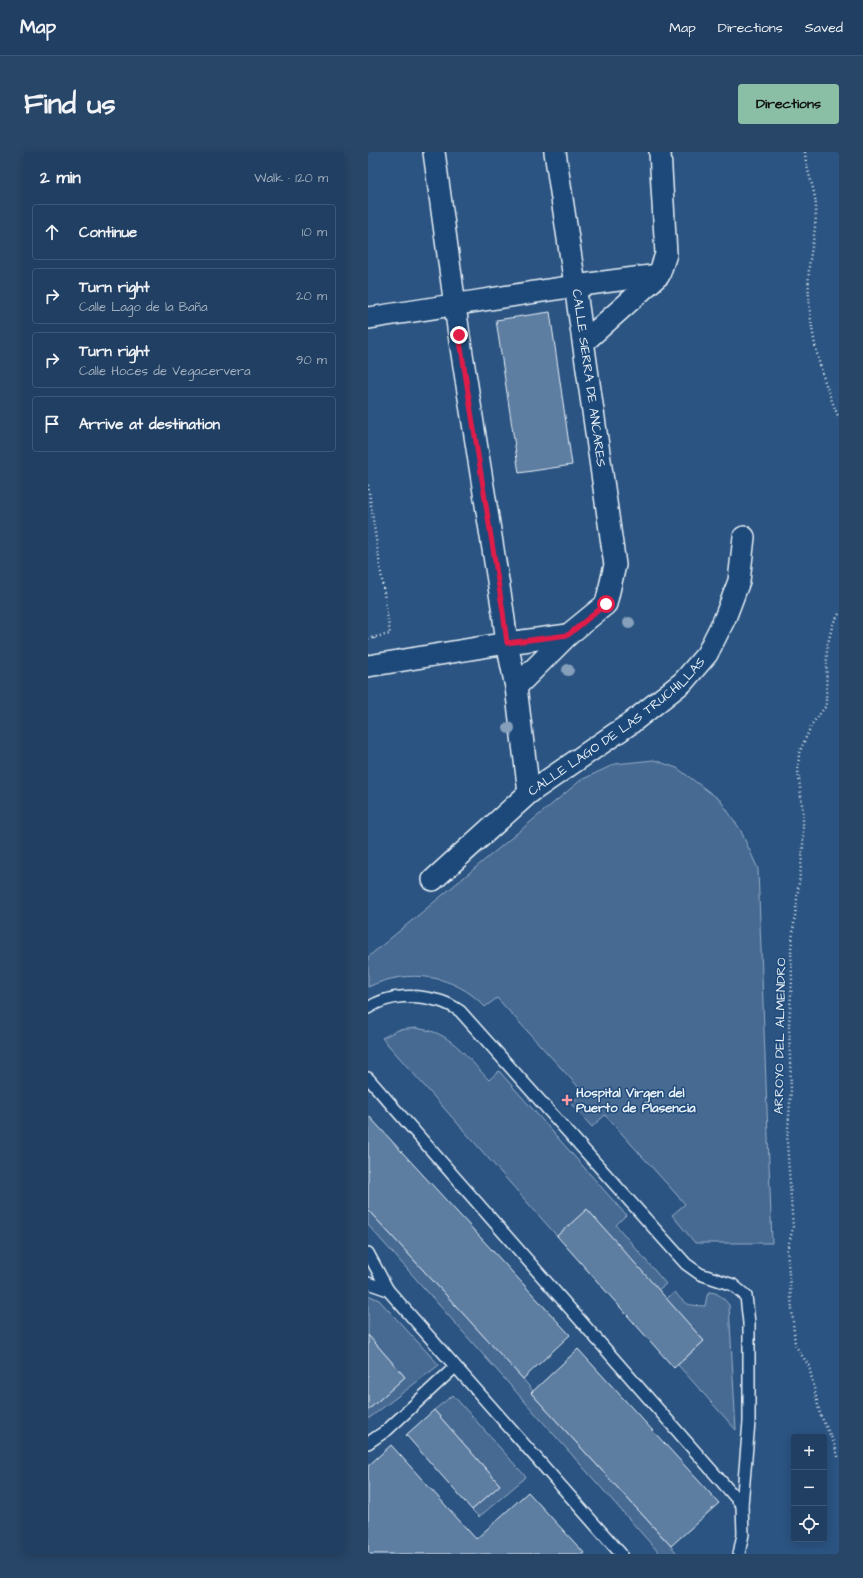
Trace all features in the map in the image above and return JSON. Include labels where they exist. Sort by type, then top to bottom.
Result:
[{"type":"street","points":[[434,152],[454,305],[507,643],[516,687],[529,793]]},
{"type":"street","name":"CALLE SIERRA DE ANCARES","points":[[555,152],[576,285],[615,565],[606,604],[568,635]]},
{"type":"street","points":[[584,342],[659,275],[666,254],[660,152]]},
{"type":"street","points":[[368,318],[576,285],[659,275]]},
{"type":"street","name":"CALLE LAGO DE LAS TRUCHILLAS","points":[[432,880],[529,793],[631,723],[683,682],[707,654],[725,618],[739,582],[744,537]]},
{"type":"street","points":[[373,666],[507,643],[568,635]]},
{"type":"street","points":[[516,687],[568,635]]},
{"type":"lane","points":[[368,1008],[377,1002],[403,996],[422,997],[442,1001],[460,1011],[686,1264],[700,1274],[733,1285],[746,1296],[749,1323],[749,1422],[742,1505],[743,1534],[739,1554]]},
{"type":"lane","points":[[368,1078],[742,1505]]},
{"type":"lane","points":[[368,1253],[388,1290],[620,1554]]},
{"type":"lane","points":[[368,1283],[388,1290]]},
{"type":"lane","points":[[368,1442],[387,1430],[455,1367]]},
{"type":"path","points":[[805,152],[816,211],[810,266],[809,305],[816,350],[828,394],[839,418]]},
{"type":"path","points":[[368,485],[390,634],[368,639]]},
{"type":"path","name":"ARROYO DEL ALMENDRO","points":[[839,614],[833,623],[827,646],[826,706],[812,724],[799,753],[798,770],[803,813],[803,849],[791,949],[792,980],[789,1024],[791,1090],[787,1142],[793,1228],[787,1250],[795,1345],[809,1366],[820,1414],[833,1441],[839,1460]]},
{"type":"path","points":[[373,666],[374,637]]},
{"type":"shaded area","points":[[654,760],[677,768],[720,800],[740,829],[758,869],[772,1243],[695,1243],[672,1215],[685,1204],[605,1115],[592,1127],[571,1104],[583,1092],[497,998],[485,1007],[460,987],[445,981],[415,976],[399,977],[368,987],[368,957],[581,780],[615,764]]},
{"type":"shaded area","points":[[416,1028],[440,1034],[448,1039],[463,1052],[489,1080],[499,1071],[626,1215],[616,1225],[666,1284],[658,1290],[587,1210],[557,1236],[382,1038],[398,1030]]},
{"type":"shaded area","points":[[368,1210],[523,1379],[533,1391],[531,1393],[678,1554],[660,1554],[368,1225]]},
{"type":"shaded area","points":[[675,1292],[682,1300],[691,1305],[705,1306],[709,1292],[712,1292],[718,1294],[729,1305],[736,1430],[678,1365],[704,1341],[666,1299]]},
{"type":"shaded area","points":[[368,1295],[379,1300],[439,1365],[368,1419],[368,1410],[405,1377],[368,1335]]},
{"type":"shaded area","points":[[453,1395],[526,1477],[479,1517],[472,1510],[500,1485],[434,1410]]},
{"type":"building","points":[[550,312],[572,465],[519,473],[496,320]]},
{"type":"building","points":[[368,1115],[570,1335],[523,1379],[368,1210]]},
{"type":"building","points":[[587,1209],[704,1341],[674,1368],[557,1236]]},
{"type":"building","points":[[368,1335],[405,1377],[368,1410]]},
{"type":"building","points":[[578,1349],[719,1503],[671,1546],[531,1393]]},
{"type":"building","points":[[434,1410],[500,1485],[472,1510],[406,1435]]},
{"type":"building","points":[[391,1445],[476,1539],[528,1492],[585,1554],[368,1554],[368,1466]]},
{"type":"place","name":"Hospital Virgen del Puerto de Plasencia","points":[[567,1100]]},
{"type":"route","points":[[459,335],[507,643],[568,635],[606,604]]}]
